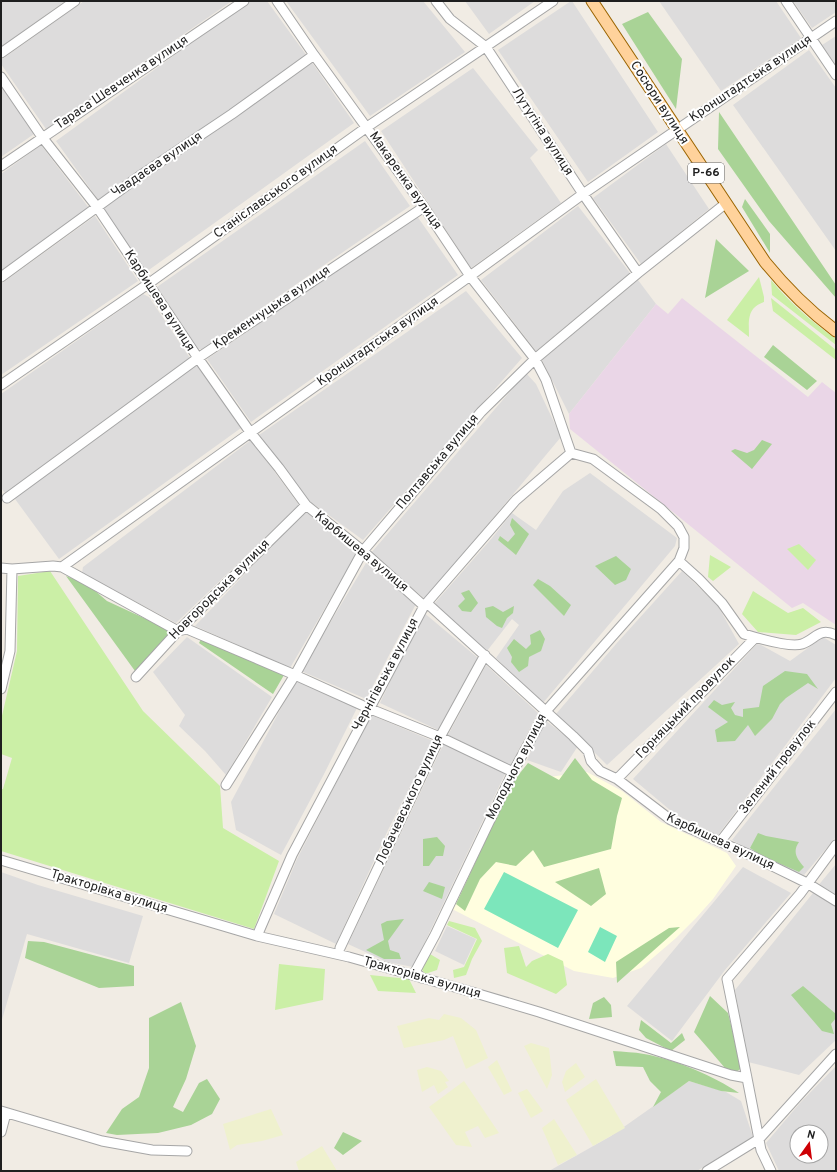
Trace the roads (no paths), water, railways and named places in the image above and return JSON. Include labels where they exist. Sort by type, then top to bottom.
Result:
[{"type":"main road","name":"Сосюри вулиця","points":[[592,1],[725,204],[765,262],[794,296],[813,314],[836,331]]},
{"type":"street","points":[[1,53],[75,1]]},
{"type":"street","name":"Тараса Шевченка вулиця","points":[[1,166],[244,1]]},
{"type":"street","name":"Макаренка вулиця","points":[[277,1],[314,55],[424,207],[470,276],[535,359],[546,380],[571,453]]},
{"type":"street","name":"Лутугіна вулиця","points":[[436,1],[450,19],[486,47],[583,194],[638,273]]},
{"type":"street","name":"Станіславського вулиця","points":[[1,385],[148,284],[367,127],[553,1]]},
{"type":"street","points":[[786,1],[836,75]]},
{"type":"street","name":"Кронштадтська вулиця","points":[[62,567],[583,194],[836,22]]},
{"type":"street","name":"Чаадаєва вулиця","points":[[1,277],[141,175],[232,114],[314,55]]},
{"type":"street","name":"Карбишева вулиця","points":[[1,77],[42,138],[97,207],[198,358],[250,432],[306,505],[363,551],[424,606],[429,606],[485,655],[588,751],[591,761],[600,771],[617,779],[671,820],[750,855],[807,883],[836,901]]},
{"type":"street","name":"Полтавська вулиця","points":[[226,785],[295,674],[363,551],[481,412],[535,359],[638,273],[725,204]]},
{"type":"street","name":"Кременчуцька вулиця","points":[[7,498],[198,358],[424,207]]},
{"type":"street","points":[[571,453],[593,459],[661,509],[678,526],[684,537],[684,548],[679,561],[722,603],[744,634],[754,638],[791,645],[802,644],[818,634],[831,633],[836,635]]},
{"type":"street","name":"Чернігівська вулиця","points":[[257,936],[292,855],[368,708],[424,606],[516,500],[571,453]]},
{"type":"street","name":"Новгородська вулиця","points":[[136,677],[178,631],[306,505]]},
{"type":"street","name":"Молодчого вулиця","points":[[423,979],[415,972],[435,935],[513,772],[546,711],[679,561]]},
{"type":"street","points":[[1,568],[62,567],[178,631],[187,629],[295,674],[368,708],[440,736],[513,772]]},
{"type":"street","points":[[1,689],[10,651],[12,569]]},
{"type":"street","name":"Горняцький провулок","points":[[617,779],[754,638]]},
{"type":"street","name":"Лобачевського вулиця","points":[[340,948],[440,736],[485,655]]},
{"type":"street","name":"Зелений провулок","points":[[720,842],[836,692]]},
{"type":"street","points":[[771,1171],[761,1150],[727,978],[800,894],[836,845]]},
{"type":"street","name":"Тракторівка вулиця","points":[[1,860],[257,936],[349,957],[539,1012],[731,1075],[747,1078]]},
{"type":"street","points":[[707,1171],[759,1139],[836,1054]]},
{"type":"street","points":[[1,1132],[4,1112],[102,1141],[152,1150],[187,1151]]}]
